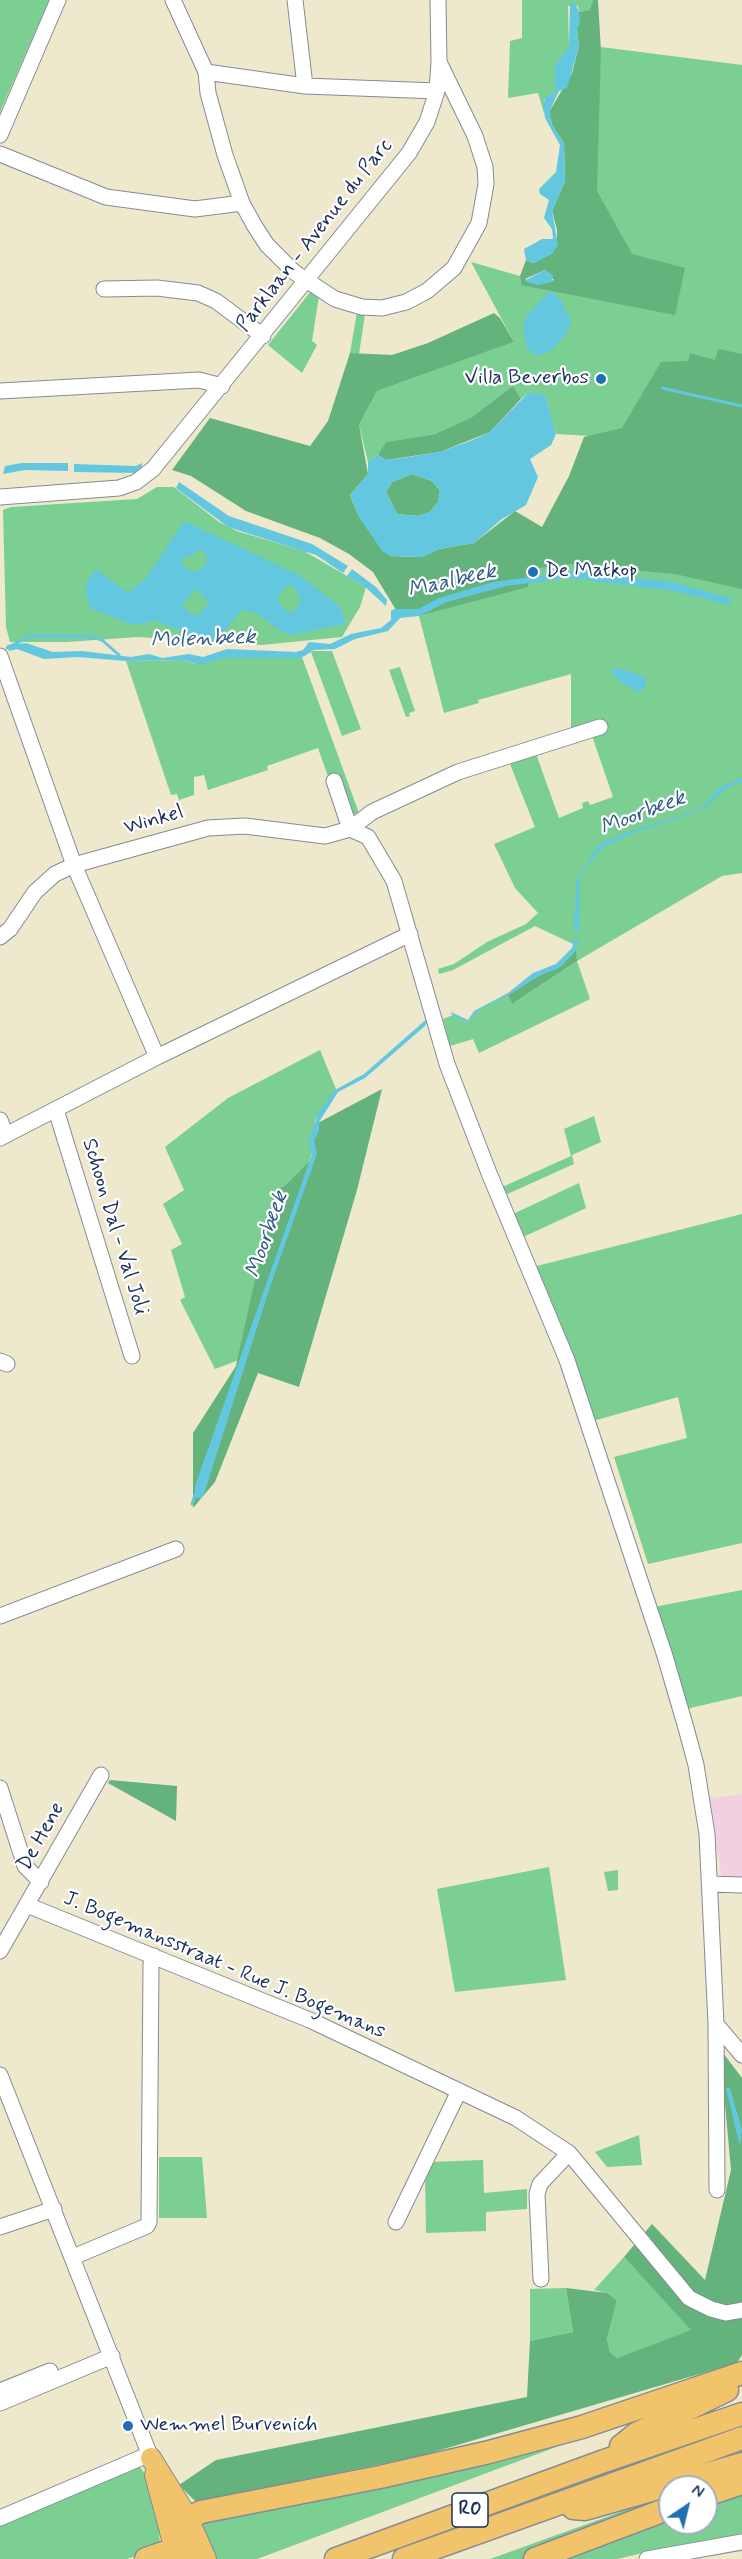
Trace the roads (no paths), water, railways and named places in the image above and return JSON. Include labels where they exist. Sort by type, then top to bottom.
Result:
[{"type":"highway","points":[[177,2554],[179,2532],[188,2518],[201,2512],[380,2477],[495,2451],[582,2427],[742,2373]]},
{"type":"highway","points":[[604,2461],[636,2434],[685,2413],[742,2382]]},
{"type":"highway","name":"R0","points":[[336,2559],[604,2461],[742,2414]]},
{"type":"highway","name":"R0","points":[[404,2559],[742,2438]]},
{"type":"highway","points":[[548,2506],[585,2509],[742,2464]]},
{"type":"highway","points":[[718,2491],[742,2483]]},
{"type":"highway","points":[[536,2559],[658,2513]]},
{"type":"highway","points":[[146,2559],[188,2550],[205,2559]]},
{"type":"main road","points":[[150,2456],[188,2518],[205,2559]]},
{"type":"main road","points":[[150,2456],[177,2554]]},
{"type":"street","points":[[0,135],[58,0]]},
{"type":"street","points":[[173,0],[206,72],[211,104],[242,203],[267,245],[288,267],[307,281],[335,299],[362,307],[382,308],[406,302],[427,291],[454,268],[466,251],[479,224],[486,184],[485,167],[475,136],[439,62]]},
{"type":"street","points":[[295,0],[305,86]]},
{"type":"street","name":"Parklaan - Avenue du Parc","points":[[0,497],[119,488],[136,482],[153,469],[409,153],[427,122],[437,91],[438,0]]},
{"type":"street","points":[[206,72],[305,86],[437,91]]},
{"type":"street","points":[[0,154],[106,197],[195,209],[242,203]]},
{"type":"street","points":[[104,289],[157,288],[198,293],[216,301],[263,336]]},
{"type":"street","points":[[0,391],[199,380],[222,386]]},
{"type":"street","points":[[0,656],[74,865],[157,1057]]},
{"type":"street","points":[[350,829],[372,812],[458,772],[600,727]]},
{"type":"street","points":[[334,781],[350,829],[368,837],[381,855],[394,881],[447,1064],[489,1173],[567,1360],[665,1656],[698,1776],[707,1834],[710,1884],[716,2024],[717,2190]]},
{"type":"street","name":"Winkel","points":[[0,937],[10,929],[35,892],[55,874],[74,865],[208,828],[245,826],[325,836],[350,829]]},
{"type":"street","points":[[0,1120],[3,1136],[157,1057],[410,934]]},
{"type":"street","name":"Schoon Dal - Val Joli","points":[[56,1110],[132,1356]]},
{"type":"street","points":[[0,1616],[176,1549]]},
{"type":"street","name":"De Hene","points":[[0,1951],[101,1775]]},
{"type":"street","name":"J. Bogemansstraat - Rue J. Bogemans","points":[[0,1788],[25,1866],[41,1882]]},
{"type":"street","points":[[710,1884],[742,1885]]},
{"type":"street","name":"J. Bogemansstraat - Rue J. Bogemans","points":[[27,1905],[312,2021],[516,2118],[569,2153],[689,2298],[711,2310],[726,2313],[742,2310]]},
{"type":"street","points":[[73,2257],[147,2226],[149,2222],[151,1964],[154,1956]]},
{"type":"street","points":[[716,2024],[742,2055]]},
{"type":"street","points":[[0,2074],[150,2456],[0,2518]]},
{"type":"street","points":[[396,2222],[459,2091]]},
{"type":"street","points":[[541,2279],[537,2194],[543,2180],[569,2153]]},
{"type":"street","points":[[0,2227],[54,2210]]},
{"type":"street","points":[[0,2391],[110,2352]]},
{"type":"street","points":[[0,2403],[110,2352]]},
{"type":"street","points":[[647,2559],[742,2541]]},
{"type":"water","points":[[570,3],[575,3],[579,12],[580,24],[577,29],[579,46],[567,88],[559,91],[549,112],[552,125],[564,143],[565,181],[552,211],[558,245],[552,254],[534,263],[526,260],[524,249],[542,239],[553,239],[552,229],[544,218],[549,200],[540,194],[539,189],[556,172],[560,145],[545,118],[543,104],[546,97],[555,92],[555,66],[569,47]]},
{"type":"water","points":[[545,270],[553,275],[552,282],[538,285],[524,281]]},
{"type":"water","points":[[550,291],[561,300],[571,321],[568,331],[553,349],[537,356],[527,348],[523,325],[528,314]]},
{"type":"water","points":[[528,393],[545,395],[556,434],[551,445],[530,459],[538,477],[526,505],[502,519],[474,543],[439,549],[422,557],[390,556],[382,551],[358,515],[350,495],[368,474],[368,462],[378,455],[386,460],[440,452],[490,432]],"holes":[[[412,474],[432,481],[440,491],[438,502],[430,512],[418,516],[397,514],[386,492],[392,482]]]},
{"type":"water","points":[[22,463],[68,463],[68,471],[25,470],[3,474],[5,466]]},
{"type":"water","points":[[142,463],[141,473],[74,472],[74,464],[136,466]]},
{"type":"water","points":[[179,482],[229,516],[312,544],[348,566],[343,573],[316,555],[228,527],[176,488]]},
{"type":"water","points":[[184,521],[299,575],[339,606],[346,621],[343,624],[292,635],[281,631],[257,613],[242,610],[221,635],[214,638],[193,636],[155,620],[137,625],[128,623],[92,609],[87,599],[86,584],[96,569],[128,593],[147,577]],"holes":[[[201,550],[205,553],[207,560],[203,568],[194,571],[185,569],[181,560]],[[289,585],[295,587],[301,600],[294,612],[288,612],[278,602],[279,594]],[[196,589],[209,603],[198,615],[190,614],[182,605]]]},
{"type":"water","points":[[352,569],[376,587],[387,600],[386,606],[364,586],[347,576]]},
{"type":"water","points":[[575,571],[673,582],[733,599],[730,605],[674,591],[568,578],[506,586],[447,602],[419,616],[400,618],[388,631],[355,639],[335,649],[314,650],[301,658],[224,658],[199,665],[184,660],[126,661],[78,657],[44,659],[17,649],[9,651],[7,645],[26,643],[53,652],[82,651],[131,657],[149,654],[162,658],[189,654],[203,657],[227,649],[296,652],[303,650],[309,642],[330,644],[351,634],[381,628],[391,620],[391,611],[394,609],[418,609],[439,598],[493,582]]},
{"type":"water","points":[[614,667],[646,677],[646,687],[639,692],[623,684],[612,673]]},
{"type":"water","points":[[742,778],[742,782],[726,788],[702,810],[626,836],[600,849],[580,876],[579,932],[575,932],[577,879],[598,845],[619,835],[701,809],[719,788]]},
{"type":"water","points":[[575,938],[579,940],[576,950],[559,968],[540,975],[507,996],[482,1008],[467,1022],[452,1015],[451,1012],[468,1020],[474,1011],[508,993],[533,973],[556,964],[572,948]]},
{"type":"water","points":[[429,1017],[425,1026],[365,1078],[338,1092],[319,1122],[319,1131],[314,1140],[317,1154],[270,1287],[204,1494],[201,1499],[195,1497],[195,1486],[312,1154],[309,1142],[318,1113],[335,1090],[364,1074]]},
{"type":"water","points":[[726,2088],[730,2088],[742,2130],[740,2147]]},
{"type":"waterway","points":[[662,388],[742,406]]},
{"type":"waterway","name":"Molenbeek","points":[[7,648],[30,636],[91,637],[102,640],[119,655]]},
{"type":"waterway","name":"Moorbeek","points":[[192,1504],[195,1495]]},
{"type":"place","name":"Villa Beverbos","points":[[601,379]]},
{"type":"place","name":"De Matkop","points":[[533,572]]},
{"type":"place","name":"Wemmel Burvenich","points":[[128,2426]]},
{"type":"water label","name":"Maalbeek","points":[[452,582]]}]
